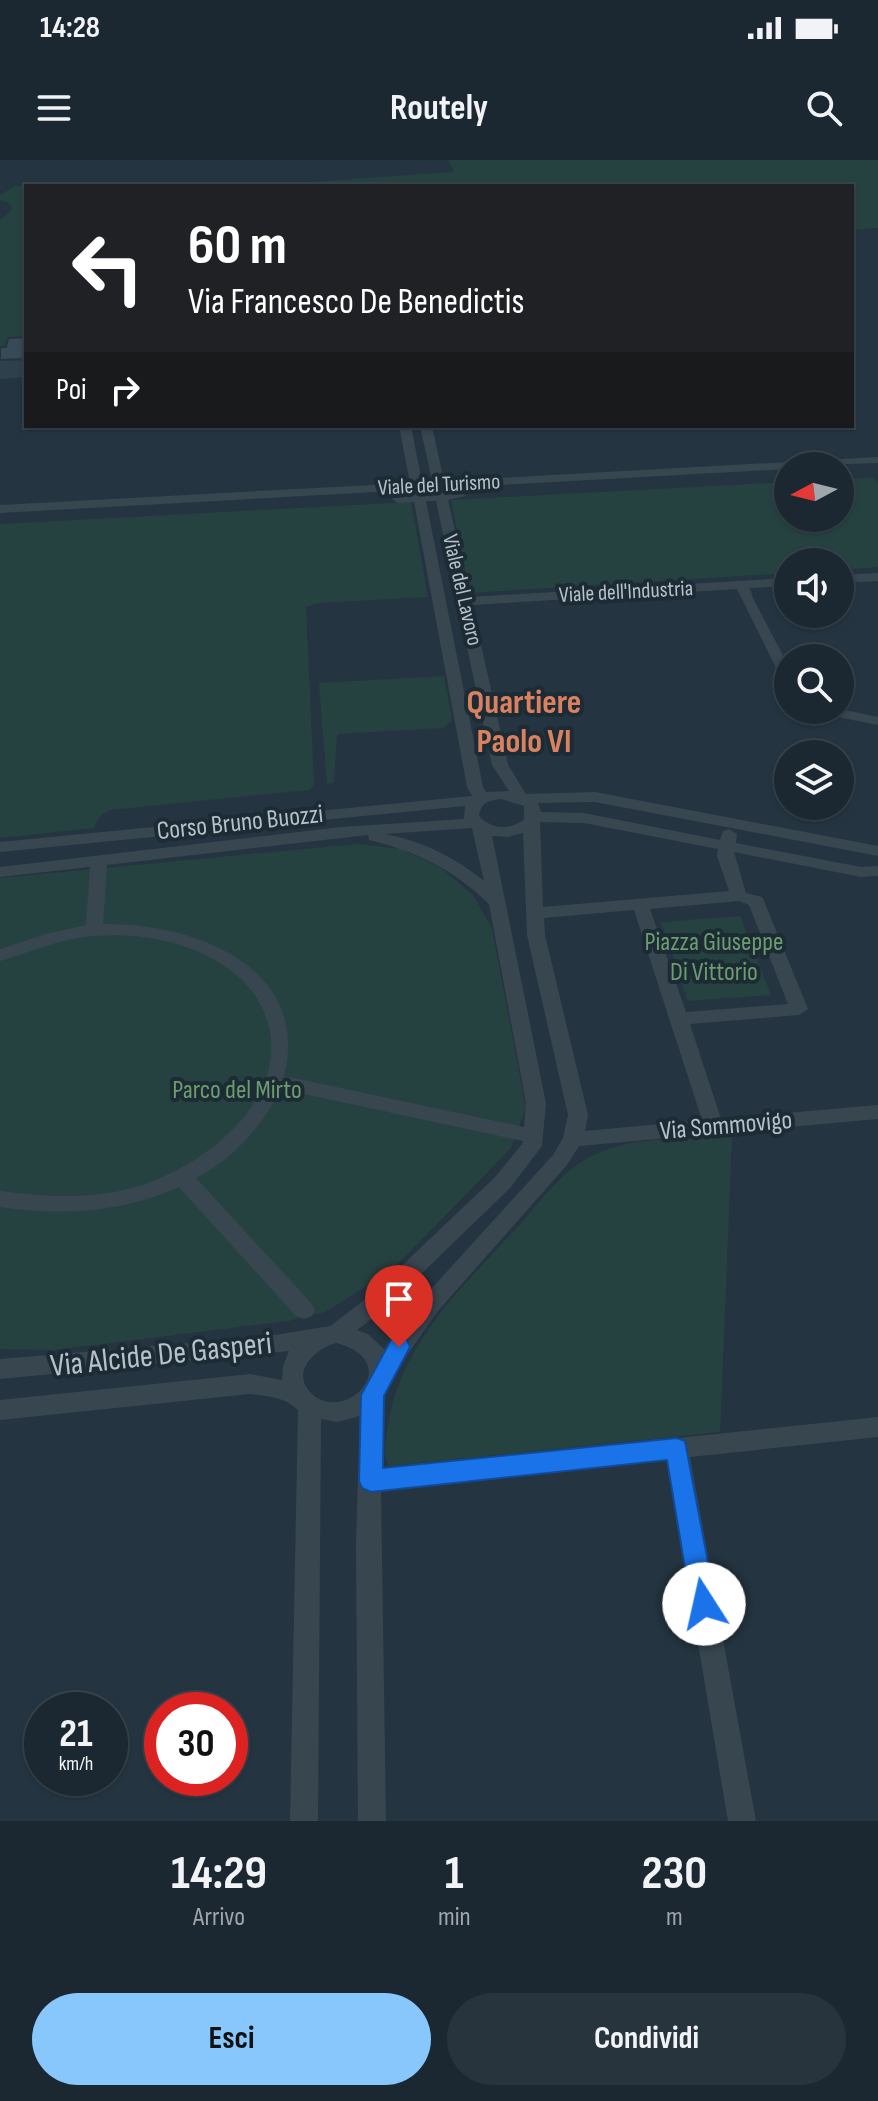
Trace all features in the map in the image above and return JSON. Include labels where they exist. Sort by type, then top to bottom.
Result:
[{"type":"street","name":"Viale del Lavoro","points":[[405,428],[475,787],[480,799]]},
{"type":"street","name":"Viale del Lavoro","points":[[426,428],[500,765],[534,810],[533,820]]},
{"type":"street","name":"Viale del Turismo","points":[[0,509],[690,477],[878,460]]},
{"type":"street","points":[[854,473],[878,472]]},
{"type":"street","name":"Viale del Turismo","points":[[690,477],[774,477]]},
{"type":"street","name":"Viale del Turismo","points":[[0,521],[418,492]]},
{"type":"street","points":[[854,578],[878,577]]},
{"type":"street","name":"Viale dell'Industria","points":[[465,601],[774,583]]},
{"type":"street","points":[[743,585],[746,598],[774,651]]},
{"type":"street","points":[[854,716],[878,721]]},
{"type":"street","name":"Corso Bruno Buozzi","points":[[0,847],[480,799],[501,794],[523,798]]},
{"type":"street","points":[[523,798],[595,797],[878,851]]},
{"type":"street","points":[[480,799],[471,810],[479,825],[497,903],[536,1103],[532,1146],[503,1182],[379,1301],[300,1352],[294,1362],[294,1386],[305,1401],[323,1411],[343,1411],[364,1403],[414,1324],[560,1160],[573,1139],[578,1115],[536,935],[533,820],[584,818],[861,872],[878,871]]},
{"type":"street","name":"Corso Bruno Buozzi","points":[[0,872],[341,832],[479,825],[503,833],[533,820]]},
{"type":"street","points":[[733,824],[724,845],[739,896]]},
{"type":"street","points":[[341,832],[395,840],[423,849],[449,861],[497,903]]},
{"type":"street","points":[[135,834],[136,857]]},
{"type":"street","points":[[67,840],[67,865]]},
{"type":"street","points":[[94,930],[99,862]]},
{"type":"street","points":[[536,913],[739,896],[756,901],[799,1009],[679,1019]]},
{"type":"street","points":[[640,903],[714,1126]]},
{"type":"street","points":[[0,955],[43,939],[94,930],[149,931],[200,943],[241,966],[269,999],[282,1038],[276,1081],[268,1100],[224,1150],[182,1177],[116,1200],[46,1207],[0,1199]]},
{"type":"street","points":[[276,1081],[533,1136]]},
{"type":"street","name":"Via Sommovigo","points":[[573,1139],[878,1112]]},
{"type":"street","points":[[182,1177],[304,1310]]},
{"type":"street","points":[[329,1336],[362,1340],[379,1358],[368,1544],[372,1821]]},
{"type":"street","name":"Via Alcide De Gasperi","points":[[0,1369],[248,1348],[329,1336]]},
{"type":"street","name":"Via Alcide De Gasperi","points":[[0,1410],[250,1384],[274,1387],[305,1401]]},
{"type":"street","points":[[304,1821],[305,1401]]},
{"type":"street","points":[[371,1481],[878,1427]]},
{"type":"street","points":[[677,1448],[742,1821]]},
{"type":"green space","points":[[448,160],[878,160],[878,228],[854,230],[854,184],[281,184],[454,172]]},
{"type":"green space","points":[[16,186],[24,186],[24,347],[0,348],[0,220],[12,210],[11,204],[0,200],[0,195]]},
{"type":"green space","points":[[874,478],[878,484],[878,567],[854,569],[854,548],[774,548],[774,574],[470,593],[451,500],[774,483],[774,532],[854,532],[854,479]]},
{"type":"green space","points":[[411,502],[428,597],[318,603],[306,607],[314,786],[309,790],[110,810],[99,817],[94,828],[0,838],[0,524]]},
{"type":"green space","points":[[444,676],[452,720],[443,728],[337,734],[334,783],[327,784],[319,683]]},
{"type":"green space","name":"Parco del Mirto","points":[[357,844],[401,849],[441,868],[473,895],[492,929],[526,1108],[511,1148],[392,1270],[325,1312],[288,1321],[53,1350],[0,1349],[0,878]]},
{"type":"green space","name":"Piazza Giuseppe Di Vittorio","points":[[740,916],[771,995],[688,1001],[661,922]]},
{"type":"green space","points":[[732,1137],[720,1432],[389,1466],[386,1441],[395,1395],[420,1342],[455,1295],[561,1178],[582,1161],[626,1144]]},
{"type":"building","points":[[24,337],[24,359],[0,360],[0,347],[6,347],[8,338]]},
{"type":"district","name":"Quartiere Paolo VI","points":[[524,722]]},
{"type":"route","points":[[399,1347],[381,1374],[372,1395],[371,1481],[677,1448],[704,1604]]}]
